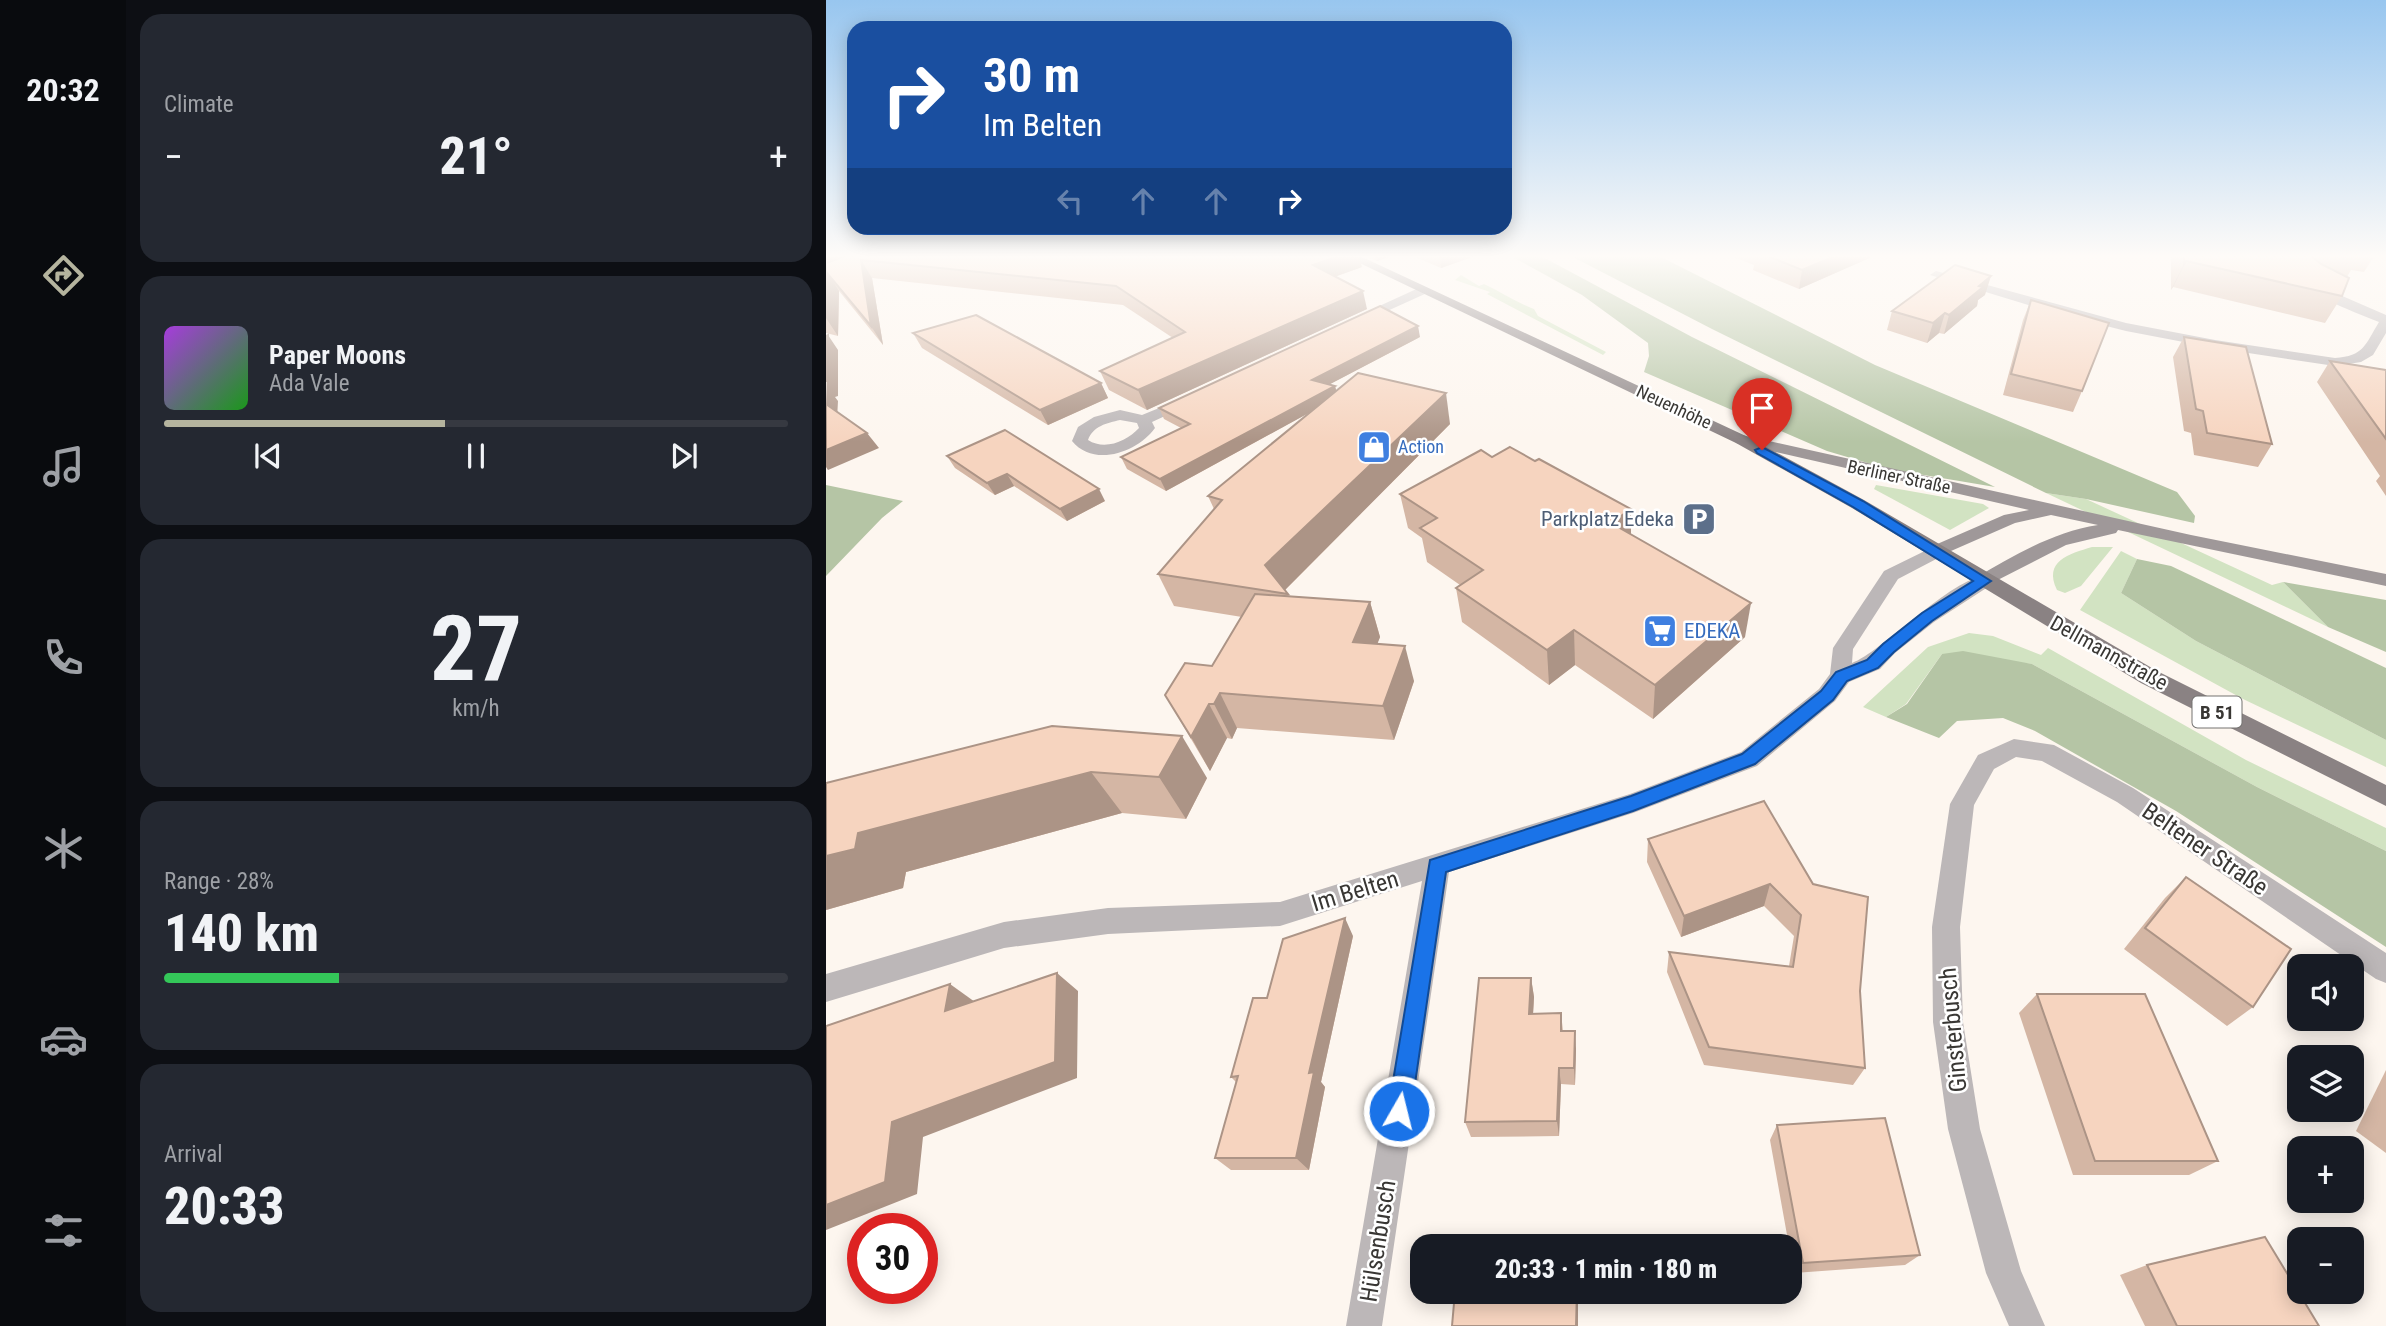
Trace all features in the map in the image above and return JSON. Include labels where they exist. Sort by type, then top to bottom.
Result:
[{"type":"main road","name":"Neuenhöhe","points":[[1482,318],[1742,440],[1858,504],[1984,581]]},
{"type":"main road","name":"Berliner Straße","points":[[1742,440],[1823,461],[2124,528],[2386,580]]},
{"type":"main road","name":"Berliner Straße","points":[[1935,552],[2010,519],[2056,511]]},
{"type":"main road","name":"Berliner Straße","points":[[1984,581],[2055,541],[2083,532],[2124,528]]},
{"type":"main road","name":"Dellmannstraße","points":[[1984,581],[2149,677],[2386,796]]},
{"type":"street","points":[[1342,327],[1362,318]]},
{"type":"street","points":[[2091,318],[2157,334],[2335,362],[2363,360],[2371,352],[2386,321]]},
{"type":"street","points":[[1144,420],[1205,392]]},
{"type":"street","points":[[1841,676],[1843,648],[1891,575],[1935,552]]},
{"type":"street","name":"Im Belten","points":[[826,988],[1004,935],[1108,921],[1280,914],[1633,803],[1749,759],[1827,695],[1841,676],[1873,664],[1888,648],[1927,617],[1984,581]]},
{"type":"street","name":"Beltener Straße","points":[[2014,748],[2046,752],[2124,795],[2386,969]]},
{"type":"street","name":"Ginsterbusch","points":[[2014,748],[1986,762],[1962,804],[1946,927],[1948,1022],[1964,1129],[2004,1273],[2027,1326]]},
{"type":"street","name":"Hülsenbusch","points":[[1364,1326],[1437,866]]},
{"type":"green space","points":[[1532,318],[1542,318],[1606,352],[1603,355]]},
{"type":"green space","points":[[1613,318],[1656,318],[1995,487],[1888,469],[1827,451],[1644,372],[1649,356],[1648,343]]},
{"type":"green space","points":[[1691,318],[1782,318],[1875,365],[2177,492],[2195,516],[2194,523],[2046,493]]},
{"type":"green space","points":[[826,485],[903,501],[882,518],[826,576]]},
{"type":"green space","points":[[1876,485],[1983,504],[1989,508],[1950,530],[1874,489]]},
{"type":"green space","points":[[2046,493],[2086,499],[2272,585],[2283,582],[2328,627]]},
{"type":"green space","points":[[2092,547],[2113,547],[2081,586],[2065,593],[2057,590],[2053,572],[2056,565],[2067,556]]},
{"type":"green space","points":[[2121,551],[2137,559],[2121,593],[2196,641],[2386,740],[2386,767],[2243,699],[2080,610]]},
{"type":"green space","points":[[2137,559],[2171,566],[2386,668],[2386,740],[2196,641],[2121,593]]},
{"type":"green space","points":[[2283,582],[2386,600],[2386,652],[2328,627]]},
{"type":"green space","points":[[1969,633],[1993,636],[2041,655],[2048,648],[2246,760],[2386,828],[2386,851],[2257,787],[2032,664],[1942,654],[1906,704],[1886,717],[1863,707],[1928,647]]},
{"type":"green space","points":[[1963,651],[2032,664],[2257,787],[2386,851],[2386,947],[2176,811],[2035,731],[2003,718],[1957,721],[1939,738],[1886,717],[1907,704],[1942,654]]},
{"type":"building","points":[[966,318],[981,318],[1101,383],[1040,410],[913,333]]},
{"type":"building","points":[[1164,318],[1302,318],[1138,390],[1100,371],[1185,332]]},
{"type":"building","points":[[1354,318],[1403,318],[1418,326],[1312,380],[1335,386],[1160,479],[1121,457],[1190,424],[1159,408]]},
{"type":"building","points":[[1916,318],[1939,318],[1933,323]]},
{"type":"building","points":[[2026,318],[2092,318],[2109,323],[2082,391],[2011,374]]},
{"type":"building","points":[[828,335],[827,381],[826,381],[826,336]]},
{"type":"building","points":[[2184,337],[2246,347],[2272,444],[2207,433],[2203,411],[2196,409]]},
{"type":"building","points":[[2330,361],[2386,370],[2386,439]]},
{"type":"building","points":[[1358,373],[1446,393],[1265,565],[1288,594],[1158,574],[1222,500],[1208,496]]},
{"type":"building","points":[[826,404],[867,433],[826,450]]},
{"type":"building","points":[[1005,430],[1099,489],[1060,509],[1007,474],[987,483],[947,456]]},
{"type":"building","points":[[1510,447],[1535,461],[1539,459],[1631,509],[1611,523],[1751,603],[1655,685],[1574,630],[1547,650],[1456,588],[1483,570],[1420,528],[1437,518],[1400,494],[1481,450],[1492,457]]},
{"type":"building","points":[[1255,594],[1370,602],[1353,642],[1405,646],[1383,706],[1220,693],[1214,704],[1209,704],[1191,737],[1165,695],[1185,663],[1212,666]]},
{"type":"building","points":[[1052,726],[1182,736],[1159,777],[1091,772],[858,833],[855,849],[826,856],[826,783]]},
{"type":"building","points":[[1764,801],[1813,884],[1868,897],[1860,991],[1865,1068],[1709,1047],[1669,952],[1793,967],[1801,915],[1770,884],[1684,916],[1648,839]]},
{"type":"building","points":[[2186,877],[2291,949],[2253,1007],[2145,928]]},
{"type":"building","points":[[1345,918],[1309,1073],[1314,1072],[1296,1158],[1215,1158],[1238,1076],[1231,1077],[1253,998],[1267,998],[1283,939]]},
{"type":"building","points":[[1057,973],[1055,1062],[892,1122],[885,1182],[826,1205],[826,1026],[950,984],[945,1011]]},
{"type":"building","points":[[1479,978],[1531,978],[1529,1014],[1561,1013],[1561,1031],[1575,1031],[1574,1068],[1559,1068],[1557,1121],[1465,1122]]},
{"type":"building","points":[[2037,994],[2145,994],[2218,1161],[2095,1161]]},
{"type":"building","points":[[1885,1118],[1920,1255],[1803,1263],[1802,1234],[1798,1234],[1777,1125]]},
{"type":"building","points":[[2265,1237],[2287,1273],[2287,1304],[2306,1304],[2319,1326],[2177,1326],[2147,1265]]},
{"type":"building","points":[[1454,1304],[1577,1304],[1576,1326],[1452,1326]]},
{"type":"place","name":"Action","points":[[1374,447]]},
{"type":"place","name":"Parkplatz Edeka","points":[[1699,519]]},
{"type":"place","name":"EDEKA","points":[[1660,631]]},
{"type":"route","points":[[1399,1111],[1437,866],[1633,803],[1749,759],[1827,695],[1841,676],[1873,664],[1888,648],[1927,617],[1984,581],[1858,504],[1762,450]]}]
